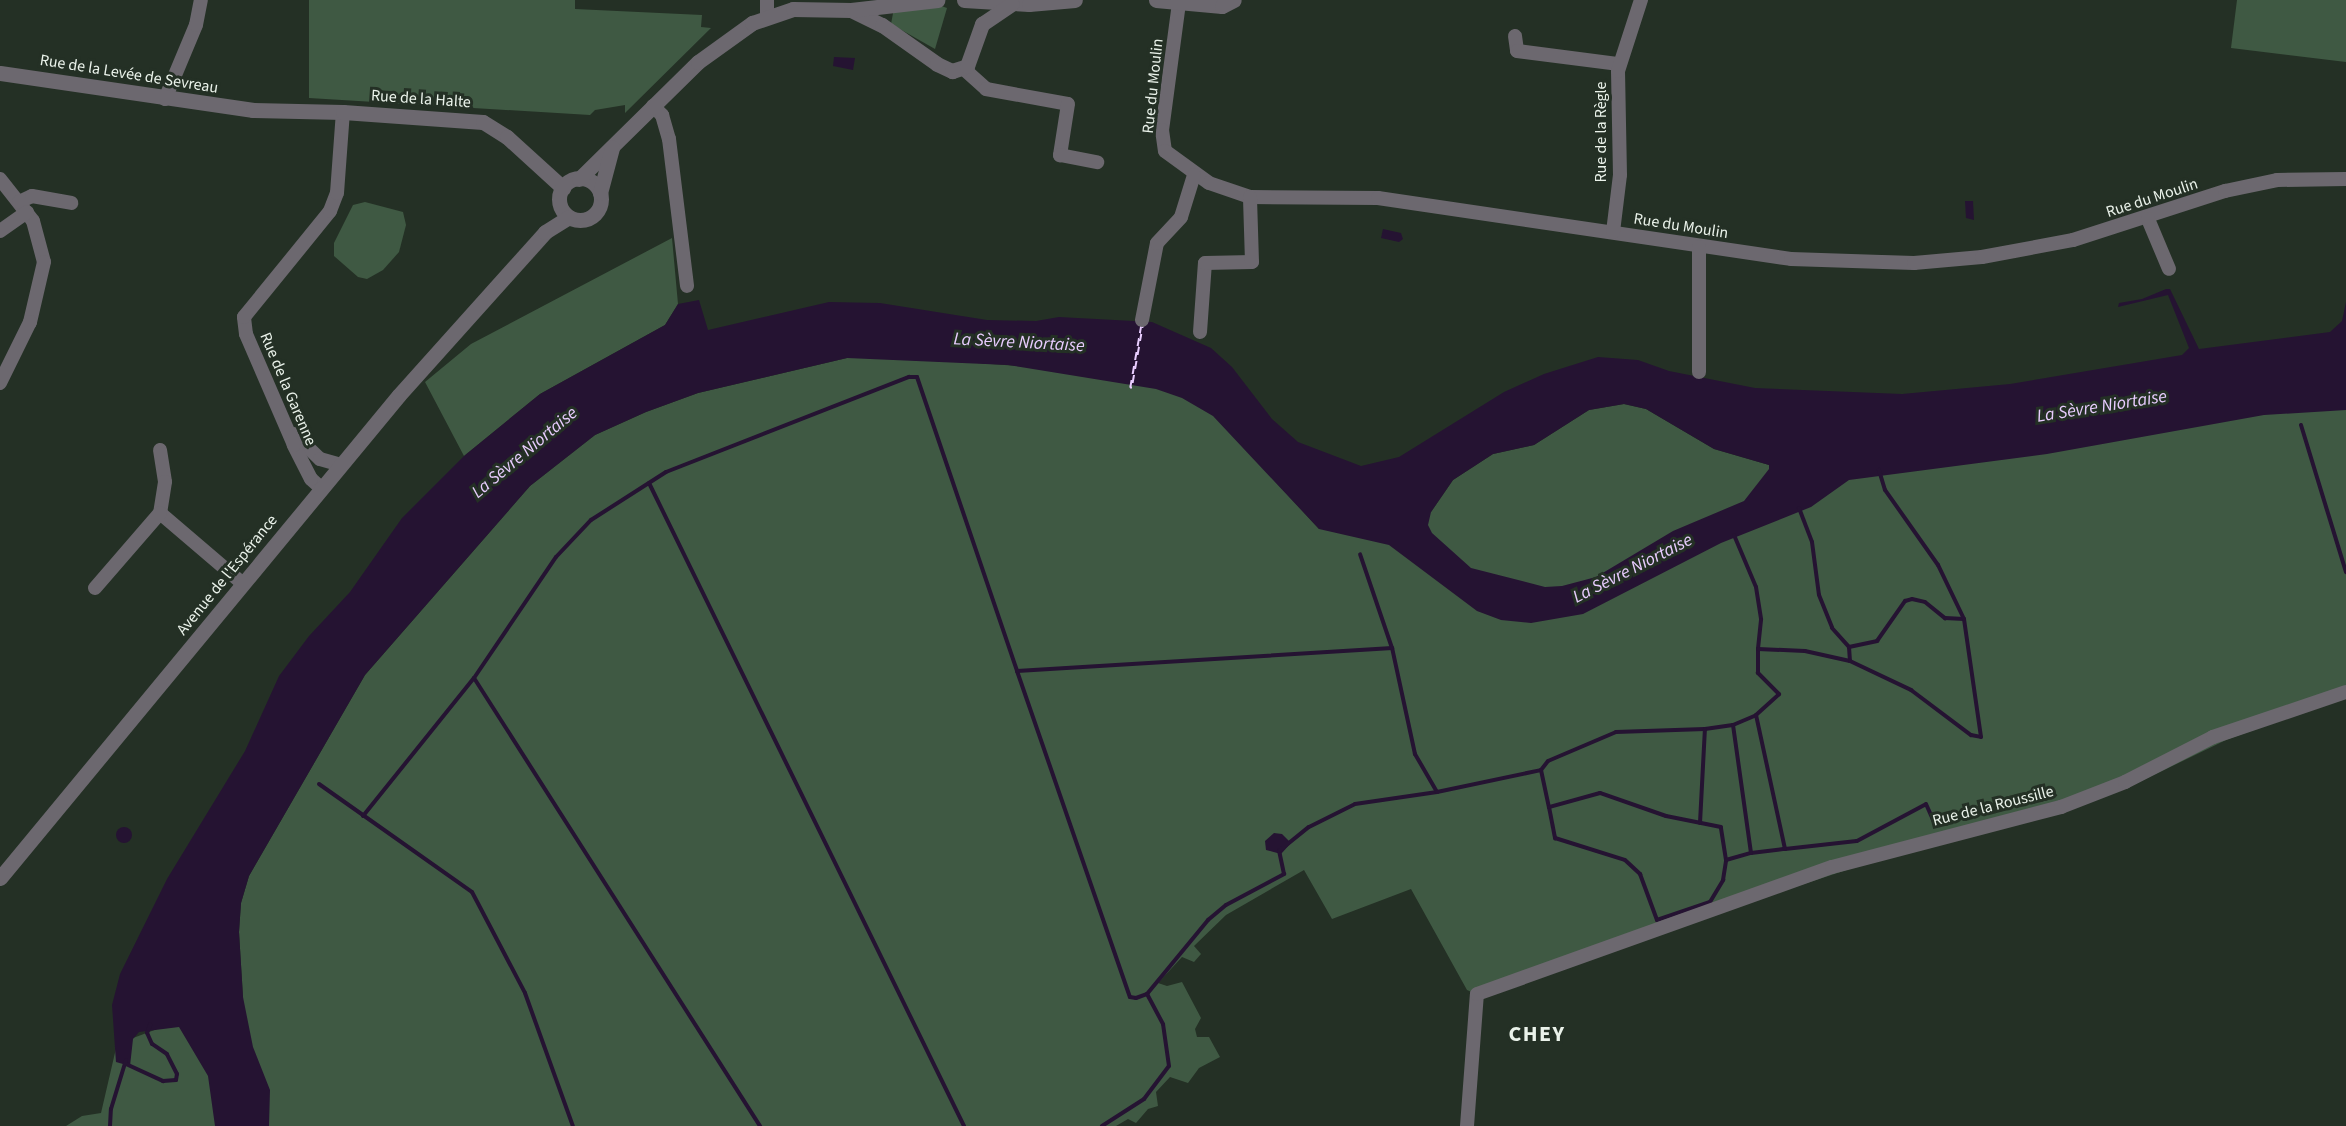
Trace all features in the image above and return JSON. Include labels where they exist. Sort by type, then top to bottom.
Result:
[{"type":"street","points":[[165,99],[196,25],[201,0]]},
{"type":"street","points":[[766,0],[767,16]]},
{"type":"street","points":[[612,148],[600,193],[600,203],[592,216],[584,220],[569,217],[561,194],[726,39],[767,16],[808,7],[937,0]]},
{"type":"street","points":[[964,0],[1011,4],[1076,0]]},
{"type":"street","points":[[964,69],[982,24],[982,10],[974,0]]},
{"type":"street","points":[[1156,0],[1222,6],[1234,0]]},
{"type":"street","name":"Rue de la Règle","points":[[1613,232],[1620,175],[1616,99],[1619,64],[1641,0]]},
{"type":"street","name":"Rue du Moulin","points":[[1179,3],[1162,130],[1165,151],[1194,175],[1250,197],[1359,196],[1791,259],[1933,262],[2073,240],[2148,219],[2225,191],[2277,180],[2346,179]]},
{"type":"street","points":[[882,25],[880,11],[887,4]]},
{"type":"street","points":[[982,24],[1011,4]]},
{"type":"street","points":[[853,5],[943,68],[964,69],[986,89],[1068,104],[1060,155],[1097,162]]},
{"type":"street","points":[[1515,36],[1517,51],[1619,64]]},
{"type":"street","name":"Rue de la Levée de Sevreau","points":[[0,73],[165,99],[253,110]]},
{"type":"street","points":[[653,106],[662,115],[669,139],[687,286]]},
{"type":"street","name":"Rue de la Halte","points":[[253,110],[343,112],[483,122],[507,137],[561,194]]},
{"type":"street","name":"Rue de la Garenne","points":[[321,488],[305,469],[289,427],[246,334],[244,317],[330,211],[338,193],[343,112]]},
{"type":"street","points":[[1142,320],[1157,243],[1181,217],[1194,175]]},
{"type":"street","points":[[579,178],[590,181],[600,193]]},
{"type":"street","points":[[0,179],[39,231],[44,262],[30,322],[0,382]]},
{"type":"street","name":"Avenue de l'Espérance","points":[[484,298],[496,275],[561,194]]},
{"type":"street","points":[[0,231],[32,196],[71,203]]},
{"type":"street","points":[[1200,332],[1205,263],[1252,262],[1250,197]]},
{"type":"street","name":"Avenue de l'Espérance","points":[[0,878],[321,488],[484,298],[504,282],[545,232],[569,217]]},
{"type":"street","points":[[2148,219],[2169,269]]},
{"type":"street","points":[[1699,247],[1699,372]]},
{"type":"street","points":[[289,427],[320,459],[341,465]]},
{"type":"street","points":[[95,588],[160,513],[165,482],[160,450]]},
{"type":"street","points":[[160,513],[243,584]]},
{"type":"street","name":"Rue de la Roussille","points":[[1467,1126],[1477,994],[1641,933],[1832,867],[2061,807],[2125,782],[2213,737],[2346,692]]},
{"type":"green space","points":[[309,0],[575,0],[575,9],[702,15],[701,27],[711,28],[625,113],[625,105],[595,110],[590,115],[309,98]]},
{"type":"green space","points":[[2237,0],[2346,0],[2346,62],[2231,48]]},
{"type":"green space","points":[[936,4],[947,8],[935,49],[891,24],[894,8]]},
{"type":"green space","points":[[365,202],[403,212],[406,225],[399,252],[383,270],[367,279],[358,277],[334,256],[334,243],[353,205]]},
{"type":"green space","points":[[672,238],[678,304],[665,325],[540,394],[464,456],[425,382],[471,344]]},
{"type":"green space","points":[[847,358],[909,358],[1180,378],[1319,529],[1431,512],[1453,480],[1493,454],[1534,445],[1589,410],[1624,404],[1646,409],[1714,449],[1769,465],[1769,469],[2346,394],[2346,696],[2226,740],[2127,788],[1938,840],[1649,935],[1483,997],[1467,990],[1411,889],[1332,919],[1304,870],[1226,915],[1194,946],[1201,954],[1194,962],[1182,957],[1158,983],[1167,986],[1182,982],[1201,1018],[1195,1029],[1197,1037],[1209,1037],[1220,1057],[1199,1068],[1188,1083],[1170,1077],[1156,1092],[1158,1106],[1148,1109],[1136,1123],[1128,1119],[1116,1126],[66,1126],[82,1116],[101,1113],[117,1044],[243,997],[239,932],[241,903],[249,876],[365,675],[530,486],[595,435],[646,412],[698,393]]},
{"type":"water","points":[[834,57],[855,58],[853,70],[833,66]]},
{"type":"water","points":[[1965,201],[1973,201],[1974,220],[1966,218]]},
{"type":"water","points":[[1383,229],[1401,233],[1403,239],[1399,242],[1381,238]]},
{"type":"water","name":"La Sèvre Niortaise","points":[[2170,289],[2199,349],[2330,332],[2342,321],[2346,302],[2346,410],[2264,415],[2047,454],[1849,480],[1811,507],[1721,543],[1583,614],[1531,623],[1501,620],[1477,611],[1389,545],[1319,529],[1213,416],[1182,398],[1156,389],[1008,365],[847,358],[698,393],[646,412],[595,435],[530,486],[365,675],[249,876],[241,903],[239,932],[243,997],[253,1047],[270,1090],[269,1126],[215,1126],[208,1076],[179,1027],[139,1032],[133,1039],[130,1066],[116,1062],[112,1005],[120,974],[167,879],[245,751],[279,676],[309,636],[350,592],[402,518],[464,456],[540,394],[665,325],[678,304],[699,300],[708,330],[829,302],[880,303],[987,320],[1036,321],[1059,317],[1152,322],[1211,348],[1232,367],[1272,419],[1298,442],[1361,466],[1399,457],[1504,392],[1544,374],[1598,357],[1638,360],[1669,371],[1755,388],[1902,394],[2010,384],[2182,355],[2189,348],[2168,295],[2118,307],[2119,303],[2142,299]],"holes":[[[1624,404],[1646,409],[1714,449],[1769,465],[1769,469],[1744,501],[1673,531],[1596,577],[1562,586],[1545,587],[1471,568],[1432,533],[1428,525],[1431,512],[1453,480],[1493,454],[1534,445],[1589,410]]]},
{"type":"water","points":[[124,827],[132,835],[124,843],[116,835]]},
{"type":"water","points":[[1274,833],[1282,834],[1291,843],[1281,854],[1266,850],[1265,841]]},
{"type":"waterway","points":[[363,816],[474,678],[556,557],[591,520],[666,472],[909,377],[917,377],[1017,671],[1392,648],[1360,554]]},
{"type":"waterway","points":[[2301,425],[2346,572]]},
{"type":"waterway","points":[[1541,770],[1548,761],[1616,732],[1705,729],[1733,725],[1756,715],[1779,694],[1758,673],[1758,649],[1805,651],[1850,661],[1911,690],[1971,735],[1981,737],[1964,619],[1938,565],[1885,490],[1879,470]]},
{"type":"waterway","points":[[649,483],[964,1126]]},
{"type":"waterway","points":[[1799,508],[1812,542],[1819,595],[1832,628],[1849,647],[1850,661]]},
{"type":"waterway","points":[[1734,535],[1756,587],[1761,620],[1758,649]]},
{"type":"waterway","points":[[1849,647],[1877,641],[1905,601],[1912,599],[1925,602],[1945,618],[1964,619]]},
{"type":"waterway","points":[[1017,671],[1130,997],[1136,998],[1147,994],[1208,920],[1226,905],[1284,874],[1279,851],[1309,827],[1355,804],[1437,792],[1415,754],[1392,648]]},
{"type":"waterway","points":[[474,678],[760,1126]]},
{"type":"waterway","points":[[1751,853],[1785,849],[1756,715]]},
{"type":"waterway","points":[[1726,860],[1751,853],[1733,725]]},
{"type":"waterway","points":[[1700,823],[1705,729]]},
{"type":"waterway","points":[[1437,792],[1541,770],[1555,838],[1625,860],[1640,874],[1657,920],[1710,902],[1723,880],[1726,860],[1721,827],[1666,816],[1600,793],[1549,807]]},
{"type":"waterway","points":[[319,784],[472,892],[525,993],[573,1126]]},
{"type":"waterway","points":[[1785,849],[1857,841],[1926,804],[1936,826]]},
{"type":"waterway","points":[[1102,1126],[1144,1099],[1169,1066],[1163,1024],[1147,994]]},
{"type":"waterway","points":[[126,1064],[163,1081],[176,1080],[177,1074],[167,1054],[152,1044],[147,1033],[150,1025]]},
{"type":"waterway","points":[[110,1126],[111,1109],[126,1060]]},
{"type":"ferry route","points":[[1142,320],[1144,320],[1132,388],[1130,388],[1142,320]]},
{"type":"district","name":"CHEY","points":[[1537,1035]]}]
